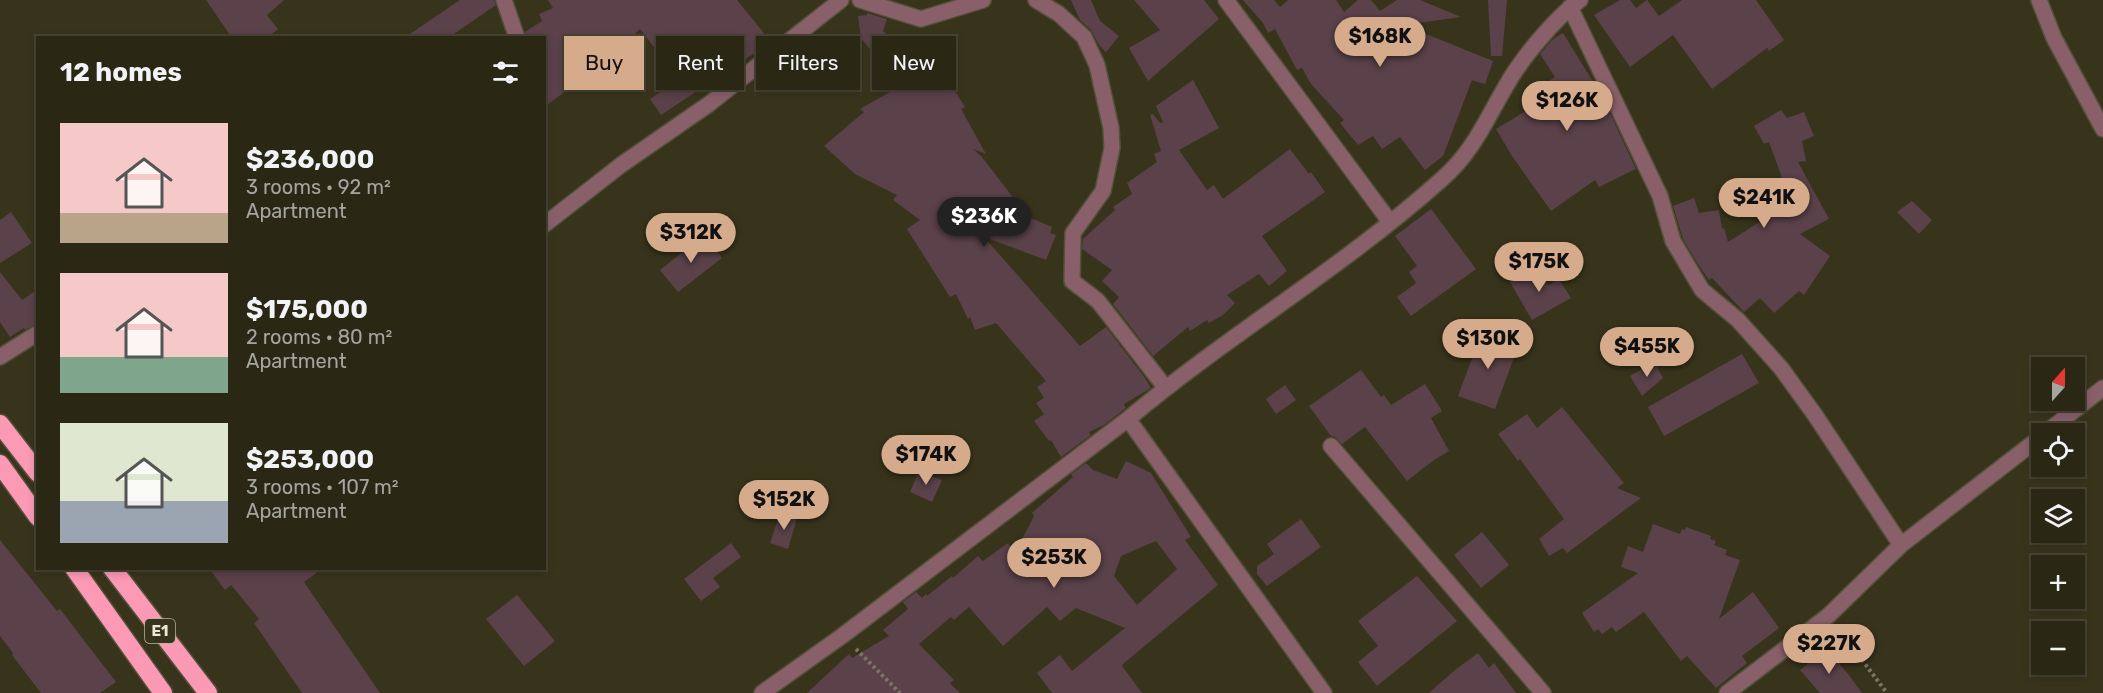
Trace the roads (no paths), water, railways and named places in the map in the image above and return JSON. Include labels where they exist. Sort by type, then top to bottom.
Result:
[{"type":"highway","points":[[0,424],[36,470]]},
{"type":"highway","points":[[0,464],[36,514]]},
{"type":"highway","name":"E1","points":[[75,570],[163,693]]},
{"type":"highway","name":"E1","points":[[114,570],[208,693]]},
{"type":"street","points":[[504,0],[516,36]]},
{"type":"street","points":[[546,223],[621,165],[709,104],[841,0]]},
{"type":"street","points":[[860,0],[921,19],[983,0]]},
{"type":"street","points":[[1036,0],[1059,14],[1084,37],[1097,65],[1111,129],[1112,148],[1103,190],[1073,233],[1072,281],[1098,301],[1166,387]]},
{"type":"street","points":[[1226,0],[1390,222]]},
{"type":"street","points":[[2039,0],[2054,38],[2103,129]]},
{"type":"street","points":[[762,693],[842,636],[1128,419],[1166,387],[1361,245],[1443,179],[1467,154],[1507,84],[1533,48],[1575,3],[1660,196],[1673,241],[1702,291],[1738,320],[1781,368],[1901,545]]},
{"type":"street","points":[[0,357],[36,334]]},
{"type":"street","points":[[2058,423],[2103,388]]},
{"type":"street","points":[[1128,419],[1324,693]]},
{"type":"street","points":[[1727,693],[1828,616],[1901,545],[2031,444]]},
{"type":"street","points":[[1331,446],[1543,693]]}]
